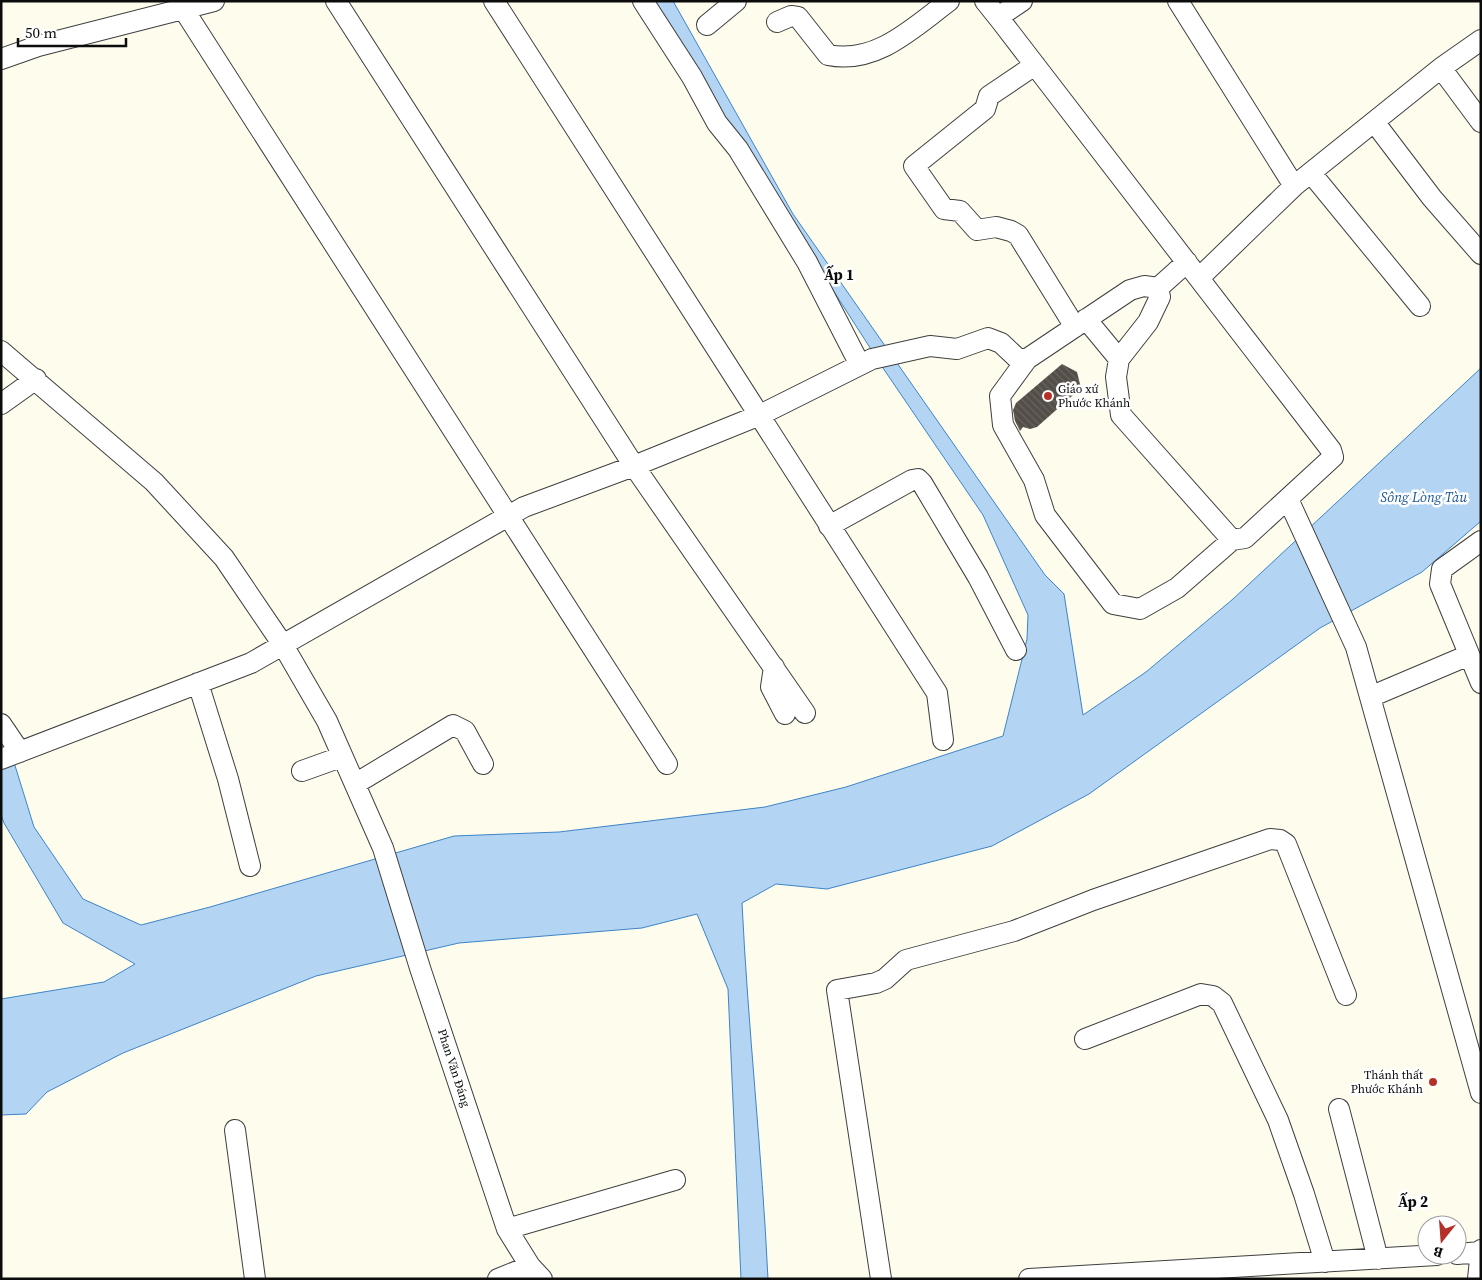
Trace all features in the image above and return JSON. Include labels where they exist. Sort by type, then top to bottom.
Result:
[{"type":"street","points":[[1,59],[38,46],[214,1]]},
{"type":"street","points":[[336,1],[634,466],[805,713]]},
{"type":"street","points":[[494,1],[936,693],[943,740]]},
{"type":"street","points":[[643,1],[695,83],[717,123],[738,150],[866,362]]},
{"type":"street","points":[[708,25],[736,1]]},
{"type":"street","points":[[777,22],[791,16],[798,17],[828,55],[846,55],[884,48],[949,1]]},
{"type":"street","points":[[985,1],[1193,270],[1331,450],[1332,457],[1245,538],[1232,540],[1177,588],[1140,609],[1113,604],[1045,515],[1034,480],[1003,425],[1000,396],[1027,359],[1130,290],[1144,286],[1158,288],[1193,270],[1441,68],[1481,40]]},
{"type":"street","points":[[998,17],[1022,1]]},
{"type":"street","points":[[1178,1],[1294,186]]},
{"type":"street","points":[[184,10],[667,764]]},
{"type":"street","points":[[1035,65],[989,96],[985,109],[914,166],[944,209],[960,211],[977,230],[996,227],[1018,235],[1081,323],[1119,359]]},
{"type":"street","points":[[1441,68],[1481,122]]},
{"type":"street","points":[[1375,123],[1432,198],[1481,254]]},
{"type":"street","points":[[1311,173],[1420,306]]},
{"type":"street","points":[[1158,288],[1160,297],[1148,322],[1119,359],[1116,378],[1122,415],[1232,540]]},
{"type":"street","points":[[1,724],[12,755],[252,662],[508,516],[544,499],[634,466],[760,415],[866,362],[930,346],[957,349],[988,338],[1001,343],[1018,359],[1027,359]]},
{"type":"street","name":"Phan Văn Đáng","points":[[1,351],[32,382],[154,482],[224,558],[278,648],[327,721],[321,764],[355,784],[383,848],[420,968],[521,1274]]},
{"type":"street","points":[[5,401],[32,382]]},
{"type":"street","points":[[829,526],[912,480],[918,479],[978,577],[1016,650]]},
{"type":"street","points":[[1288,499],[1298,517],[1356,646],[1481,1093]]},
{"type":"street","points":[[1481,540],[1442,569],[1440,584],[1481,683]]},
{"type":"street","points":[[1370,697],[1469,655]]},
{"type":"street","points":[[774,667],[771,687],[785,714]]},
{"type":"street","points":[[198,683],[228,779],[250,866]]},
{"type":"street","points":[[355,784],[453,725],[465,730],[483,764]]},
{"type":"street","points":[[881,1279],[837,990],[885,979],[906,960],[1014,932],[1182,868],[1270,839],[1280,840],[1286,844],[1346,995]]},
{"type":"street","points":[[1085,1039],[1202,994],[1213,996],[1222,1002],[1278,1120],[1304,1194],[1324,1262]]},
{"type":"street","points":[[1339,1108],[1378,1259]]},
{"type":"street","points":[[235,1130],[255,1279]]},
{"type":"street","points":[[507,1229],[675,1180]]},
{"type":"street","points":[[1467,1253],[1481,1252],[1478,1279]]},
{"type":"street","points":[[1028,1279],[1417,1256]]},
{"type":"water","name":"Sông Lòng Tàu","points":[[647,1],[673,1],[793,214],[1045,575],[1064,594],[1083,715],[1146,672],[1233,599],[1481,368],[1481,521],[1422,572],[1320,628],[1089,794],[992,846],[827,889],[776,884],[742,903],[768,1279],[741,1279],[728,989],[697,914],[642,928],[459,943],[316,976],[123,1053],[47,1092],[26,1114],[1,1115],[1,999],[104,982],[135,964],[63,923],[4,823],[1,815],[1,728],[4,730],[34,827],[83,899],[141,925],[210,907],[454,836],[559,832],[765,807],[846,787],[1003,736],[1027,639],[1028,615],[983,515],[885,371]]},
{"type":"building","name":"Giáo xứ Phước Khánh","points":[[1062,364],[1077,372],[1081,388],[1037,427],[1030,429],[1023,427],[1020,431],[1015,421],[1013,410],[1016,403]]},
{"type":"place","name":"Giáo xứ Phước Khánh","points":[[1048,396]]},
{"type":"place","name":"Thánh thất Phước Khánh","points":[[1433,1082]]},
{"type":"district","name":"Ấp 1","points":[[839,275]]},
{"type":"district","name":"Ấp 2","points":[[1413,1202]]}]
